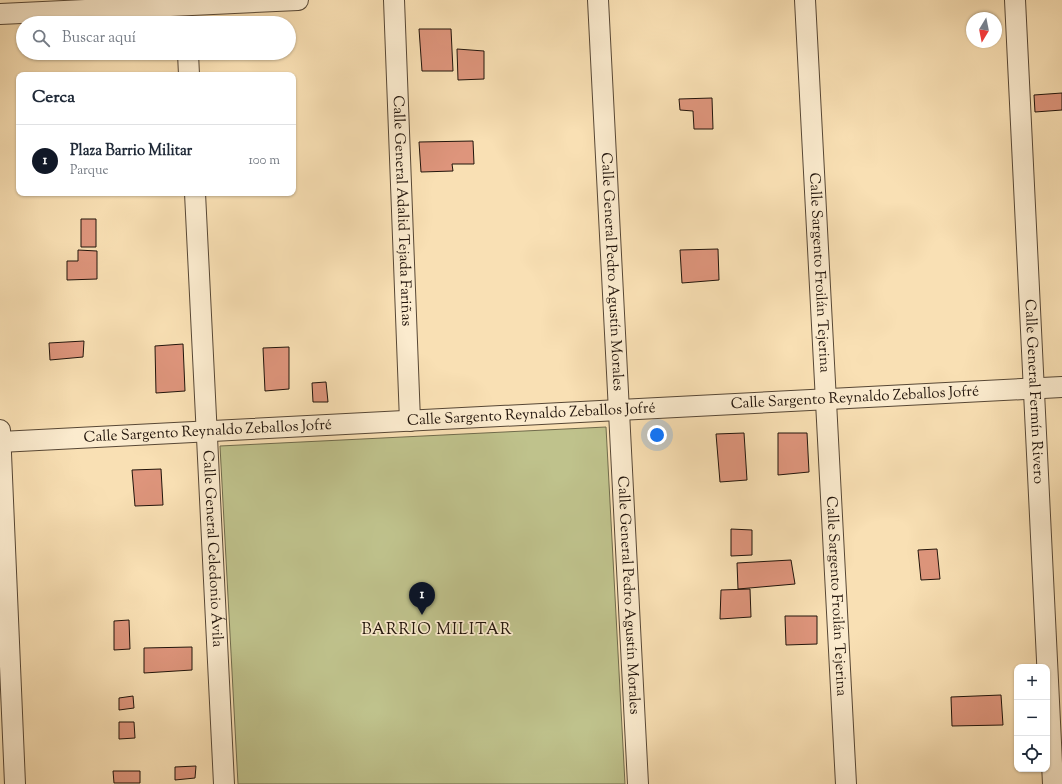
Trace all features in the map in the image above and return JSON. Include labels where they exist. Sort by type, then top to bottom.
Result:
[{"type":"street","points":[[0,14],[186,10],[298,0]]},
{"type":"street","name":"Calle General Adalid Tejada Fariñas","points":[[394,0],[410,421]]},
{"type":"street","name":"Calle General Pedro Agustín Morales","points":[[598,0],[638,784]]},
{"type":"street","name":"Calle Sargento Froilán Tejerina","points":[[805,0],[846,784]]},
{"type":"street","name":"Calle General Fermín Rivero","points":[[1015,0],[1053,784]]},
{"type":"street","points":[[189,60],[190,72]]},
{"type":"street","name":"Calle General Celedonio Ávila","points":[[195,196],[224,784]]},
{"type":"street","name":"Calle Sargento Reynaldo Zeballos Jofré","points":[[0,442],[1062,387]]},
{"type":"street","points":[[0,430],[15,784]]},
{"type":"green space","points":[[606,427],[625,784],[238,784],[220,446]]},
{"type":"building","points":[[419,29],[451,29],[453,71],[422,71]]},
{"type":"building","points":[[457,49],[484,51],[484,79],[458,80]]},
{"type":"building","points":[[1062,93],[1062,110],[1035,112],[1034,95]]},
{"type":"building","points":[[712,98],[713,129],[694,129],[693,111],[680,110],[679,99]]},
{"type":"building","points":[[473,141],[474,164],[452,164],[453,171],[421,172],[419,142]]},
{"type":"building","points":[[81,219],[96,219],[96,247],[81,247]]},
{"type":"building","points":[[718,249],[719,280],[682,283],[680,250]]},
{"type":"building","points":[[78,250],[97,251],[97,279],[67,280],[67,261],[78,261]]},
{"type":"building","points":[[84,341],[83,357],[50,360],[49,343]]},
{"type":"building","points":[[183,344],[185,391],[156,393],[155,346]]},
{"type":"building","points":[[289,347],[289,389],[265,391],[263,348]]},
{"type":"building","points":[[326,382],[328,402],[313,402],[312,383]]},
{"type":"building","points":[[744,433],[747,480],[720,482],[716,434]]},
{"type":"building","points":[[778,433],[807,433],[809,472],[778,475]]},
{"type":"building","points":[[161,469],[163,505],[135,506],[132,470]]},
{"type":"building","points":[[731,529],[752,530],[752,555],[731,556]]},
{"type":"building","points":[[937,549],[940,579],[921,580],[918,550]]},
{"type":"building","points":[[791,560],[795,584],[738,589],[737,563]]},
{"type":"building","points":[[750,589],[751,617],[720,619],[721,590]]},
{"type":"building","points":[[785,616],[817,616],[817,644],[786,645]]},
{"type":"building","points":[[129,620],[130,649],[114,650],[114,621]]},
{"type":"building","points":[[192,647],[192,670],[144,673],[144,648]]},
{"type":"building","points":[[1001,695],[1003,725],[952,726],[951,697]]},
{"type":"building","points":[[133,696],[134,708],[119,710],[119,698]]},
{"type":"building","points":[[119,722],[134,722],[135,738],[119,739]]},
{"type":"building","points":[[196,766],[195,778],[175,780],[175,767]]},
{"type":"building","points":[[113,771],[140,771],[140,783],[114,783]]},
{"type":"place","name":"Plaza Barrio Militar","points":[[422,615]]},
{"type":"district","name":"BARRIO MILITAR","points":[[437,630]]}]
